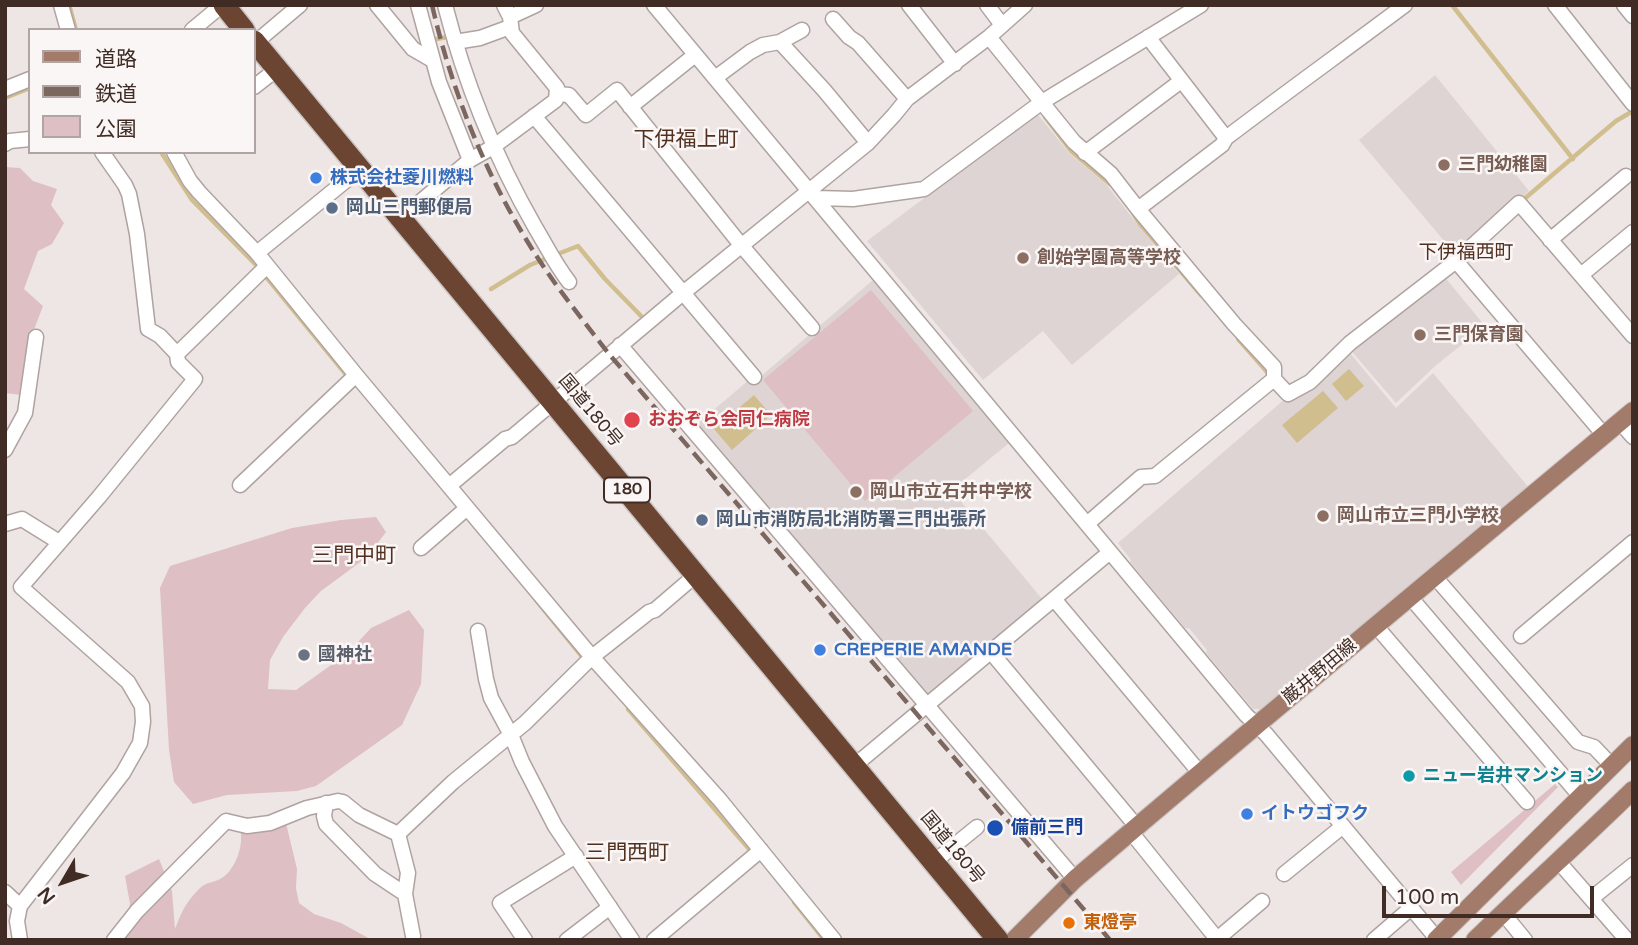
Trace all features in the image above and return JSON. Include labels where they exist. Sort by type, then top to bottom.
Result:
[{"type":"highway","name":"国道180号","points":[[223,5],[243,28]]},
{"type":"highway","name":"国道180号","points":[[256,44],[998,940]]},
{"type":"main road","name":"巌井野田線","points":[[1014,940],[1075,879],[1626,416]]},
{"type":"main road","points":[[1437,939],[1633,745]]},
{"type":"main road","points":[[1475,940],[1633,790]]},
{"type":"street","points":[[61,5],[67,28]]},
{"type":"street","points":[[194,28],[223,5]]},
{"type":"street","points":[[256,35],[300,5]]},
{"type":"street","points":[[377,5],[413,50],[432,60]]},
{"type":"street","points":[[418,5],[439,82],[470,160]]},
{"type":"street","points":[[445,5],[472,96],[493,147],[556,265],[569,282]]},
{"type":"street","points":[[455,42],[480,38],[508,17],[536,5]]},
{"type":"street","points":[[654,5],[1437,939]]},
{"type":"street","points":[[909,5],[955,64]]},
{"type":"street","points":[[987,5],[1002,25]]},
{"type":"street","points":[[449,486],[505,439],[512,437],[741,245],[813,194],[868,143],[907,99],[989,37],[1025,5]]},
{"type":"street","points":[[813,194],[853,199],[924,189],[1042,102],[1200,5]]},
{"type":"street","points":[[1138,209],[1303,79],[1405,5]]},
{"type":"street","points":[[1555,5],[1633,104]]},
{"type":"street","points":[[1624,5],[1633,16]]},
{"type":"street","points":[[401,218],[470,160],[493,147],[556,100],[557,88],[512,33],[508,17]]},
{"type":"street","points":[[833,19],[907,99]]},
{"type":"street","points":[[715,78],[763,45],[780,42],[802,30]]},
{"type":"street","points":[[989,37],[1074,142],[1111,174],[1234,324],[1274,367],[1274,379],[1287,394],[1310,382],[1350,343],[1456,261],[1519,203],[1633,336]]},
{"type":"street","points":[[1148,37],[1226,138]]},
{"type":"street","points":[[780,42],[868,143]]},
{"type":"street","points":[[630,107],[695,55]]},
{"type":"street","points":[[256,85],[277,69]]},
{"type":"street","points":[[5,89],[28,80]]},
{"type":"street","points":[[1085,153],[1181,81]]},
{"type":"street","points":[[558,94],[569,94],[586,115],[617,90],[811,328]]},
{"type":"street","points":[[534,116],[754,377]]},
{"type":"street","points":[[5,144],[28,139]]},
{"type":"street","points":[[20,940],[17,921],[20,906],[123,773],[140,743],[144,722],[142,706],[128,682],[21,587],[195,379],[178,362],[177,354],[160,336],[148,329],[137,234],[128,194],[103,154]]},
{"type":"street","points":[[175,154],[190,181],[257,253],[263,271],[352,378],[449,486],[464,511],[690,766],[834,940]]},
{"type":"street","points":[[257,253],[360,169]]},
{"type":"street","points":[[1550,240],[1626,176]]},
{"type":"street","points":[[1581,275],[1633,232]]},
{"type":"street","points":[[1456,261],[1604,435]]},
{"type":"street","points":[[177,354],[263,271]]},
{"type":"street","points":[[5,450],[25,413],[36,337]]},
{"type":"street","points":[[620,345],[1075,879]]},
{"type":"street","points":[[240,485],[352,378]]},
{"type":"street","points":[[1087,524],[1141,477],[1155,476],[1274,379]]},
{"type":"street","points":[[1626,416],[1633,437]]},
{"type":"street","points":[[421,548],[464,511]]},
{"type":"street","points":[[5,514],[22,519],[59,542]]},
{"type":"street","points":[[5,524],[22,519]]},
{"type":"street","points":[[1521,636],[1633,542]]},
{"type":"street","points":[[854,766],[1110,552]]},
{"type":"street","points":[[398,834],[453,782],[511,735],[592,657],[655,610],[697,574]]},
{"type":"street","points":[[1435,577],[1578,742],[1594,747],[1612,765]]},
{"type":"street","points":[[1411,598],[1580,796]]},
{"type":"street","points":[[1054,599],[1200,773]]},
{"type":"street","points":[[1376,626],[1527,802]]},
{"type":"street","points":[[478,631],[491,698],[522,762],[555,826],[632,940]]},
{"type":"street","points":[[991,652],[1134,829],[1216,939],[1262,901]]},
{"type":"street","points":[[114,940],[137,911],[226,821],[247,826],[270,823],[307,808],[343,802],[359,815],[398,834],[408,873],[405,894],[413,936]]},
{"type":"street","points":[[326,803],[326,824],[375,874],[405,894]]},
{"type":"street","points":[[1284,874],[1343,826]]},
{"type":"street","points":[[934,862],[977,827]]},
{"type":"street","points":[[654,940],[761,850]]},
{"type":"street","points":[[525,940],[500,902],[576,856]]},
{"type":"street","points":[[1559,861],[1627,940]]},
{"type":"street","points":[[1592,898],[1633,865]]},
{"type":"street","points":[[5,892],[20,906]]},
{"type":"street","points":[[567,940],[610,907]]},
{"type":"street","points":[[1374,940],[1411,908]]},
{"type":"street","points":[[1503,913],[1525,940]]},
{"type":"shaded area","name":"三門幼稚園","points":[[1435,75],[1529,191],[1456,255],[1359,140]]},
{"type":"shaded area","name":"創始学園高等学校","points":[[1036,114],[1069,153],[1106,184],[1179,274],[1072,365],[1043,331],[983,380],[867,241]]},
{"type":"shaded area","name":"三門保育園","points":[[1443,275],[1485,326],[1434,367],[1396,403],[1352,350]]},
{"type":"shaded area","name":"岡山市立石井中学校","points":[[873,280],[1009,443],[958,485],[958,498],[1043,600],[931,694],[925,694],[697,424],[750,379],[760,377]]},
{"type":"shaded area","name":"岡山市立三門小学校","points":[[1349,352],[1396,408],[1433,373],[1530,489],[1266,709],[1253,709],[1206,653],[1207,650],[1189,628],[1185,628],[1130,562],[1118,543],[1286,398]]},
{"type":"shaded area","points":[[1349,369],[1364,386],[1346,401],[1332,384]]},
{"type":"shaded area","points":[[1323,391],[1338,408],[1297,443],[1282,425]]},
{"type":"shaded area","points":[[754,395],[771,415],[732,450],[714,429]]},
{"type":"green space","points":[[5,167],[20,168],[33,181],[57,189],[51,205],[64,223],[52,244],[38,251],[24,289],[43,306],[32,335],[21,395],[5,393]]},
{"type":"green space","points":[[871,290],[973,411],[865,501],[763,380]]},
{"type":"green space","points":[[376,517],[386,532],[367,557],[321,591],[283,637],[270,660],[268,689],[296,690],[348,653],[371,628],[409,610],[424,630],[421,684],[402,725],[316,786],[297,791],[227,795],[193,804],[174,782],[169,750],[160,588],[170,566],[292,528]]},
{"type":"green space","points":[[1555,784],[1558,787],[1461,885],[1451,872]]},
{"type":"green space","points":[[286,823],[297,869],[296,888],[299,903],[314,914],[341,923],[372,940],[122,940],[130,904],[125,876],[159,859],[172,891],[175,929],[195,893],[230,870],[240,848],[239,827]]},
{"type":"waterway","points":[[1452,5],[1573,159]]},
{"type":"waterway","points":[[70,8],[75,28]]},
{"type":"waterway","points":[[432,40],[447,37]]},
{"type":"waterway","points":[[5,98],[28,89]]},
{"type":"waterway","points":[[1523,200],[1616,121],[1633,111]]},
{"type":"waterway","points":[[1045,117],[1071,151],[1110,184]]},
{"type":"waterway","points":[[162,154],[192,200],[258,267],[348,377]]},
{"type":"waterway","points":[[1133,213],[1201,295]]},
{"type":"waterway","points":[[491,289],[530,265],[578,246],[605,279],[644,319]]},
{"type":"waterway","points":[[1238,339],[1268,373]]},
{"type":"waterway","points":[[536,600],[584,659]]},
{"type":"waterway","points":[[628,709],[749,849]]},
{"type":"waterway","points":[[794,902],[822,937]]},
{"type":"railway","points":[[432,5],[453,79],[481,152],[515,221],[557,286],[609,354],[1110,940]]},
{"type":"place","name":"三門幼稚園","points":[[1444,165]]},
{"type":"place","name":"株式会社菱川燃料","points":[[316,178]]},
{"type":"place","name":"岡山三門郵便局","points":[[332,208]]},
{"type":"place","name":"創始学園高等学校","points":[[1023,258]]},
{"type":"place","name":"三門保育園","points":[[1420,335]]},
{"type":"place","name":"おおぞら会同仁病院","points":[[632,420]]},
{"type":"place","name":"岡山市立石井中学校","points":[[856,492]]},
{"type":"place","name":"岡山市立三門小学校","points":[[1323,516]]},
{"type":"place","name":"岡山市消防局北消防署三門出張所","points":[[702,520]]},
{"type":"place","name":"CREPERIE AMANDE","points":[[820,650]]},
{"type":"place","name":"國神社","points":[[304,655]]},
{"type":"place","name":"ニュー岩井マンション","points":[[1409,776]]},
{"type":"place","name":"イトウゴフク","points":[[1247,814]]},
{"type":"place","name":"備前三門","points":[[995,828]]},
{"type":"place","name":"東燈亭","points":[[1069,923]]},
{"type":"district","name":"下伊福上町","points":[[686,140]]},
{"type":"district","name":"下伊福西町","points":[[1466,253]]},
{"type":"district","name":"三門中町","points":[[354,556]]},
{"type":"district","name":"三門西町","points":[[627,853]]}]
